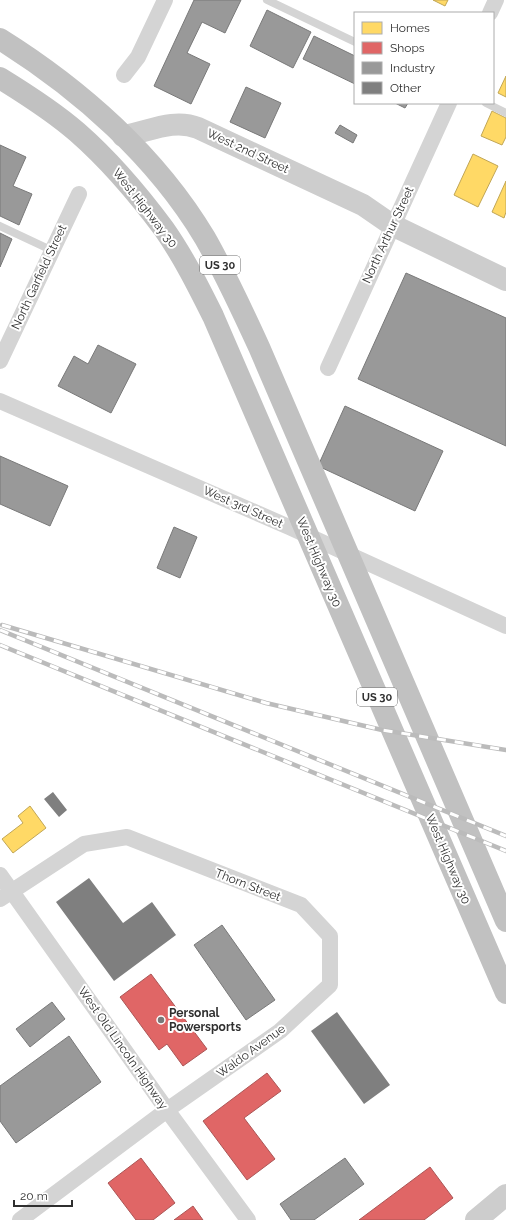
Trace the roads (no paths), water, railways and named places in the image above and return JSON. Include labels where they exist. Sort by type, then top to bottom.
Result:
[{"type":"highway","name":"US 30","points":[[0,39],[22,52],[71,89],[123,136],[158,174],[204,237],[243,312],[506,921]]},
{"type":"highway","name":"West Highway 30","points":[[0,78],[53,113],[76,131],[98,152],[120,175],[164,229],[195,281],[213,316],[506,993]]},
{"type":"street","points":[[124,75],[138,57],[165,0]]},
{"type":"street","points":[[490,12],[496,0]]},
{"type":"street","name":"North Arthur Street","points":[[328,368],[449,104]]},
{"type":"street","name":"West 2nd Street","points":[[123,136],[140,133],[158,127],[188,124],[363,205],[392,225],[506,280]]},
{"type":"street","name":"North Garfield Street","points":[[0,361],[51,250],[79,194]]},
{"type":"street","name":"West 3rd Street","points":[[0,401],[289,527],[506,626]]},
{"type":"street","name":"Thorn Street","points":[[6,895],[84,844],[127,837],[300,905],[330,936],[330,985]]},
{"type":"street","name":"West Old Lincoln Highway","points":[[0,875],[6,895],[248,1220]]},
{"type":"street","name":"Waldo Avenue","points":[[24,1219],[167,1110],[280,1031],[330,985]]},
{"type":"street","points":[[476,1220],[506,1195]]},
{"type":"lane","points":[[267,0],[354,42]]},
{"type":"lane","points":[[488,104],[506,113]]},
{"type":"lane","points":[[0,226],[51,250]]},
{"type":"railway","points":[[2,625],[266,703],[382,730],[506,750]]},
{"type":"railway","points":[[0,630],[506,836]]},
{"type":"railway","points":[[0,645],[506,851]]},
{"type":"place","name":"Personal Powersports","points":[[161,1020]]}]
